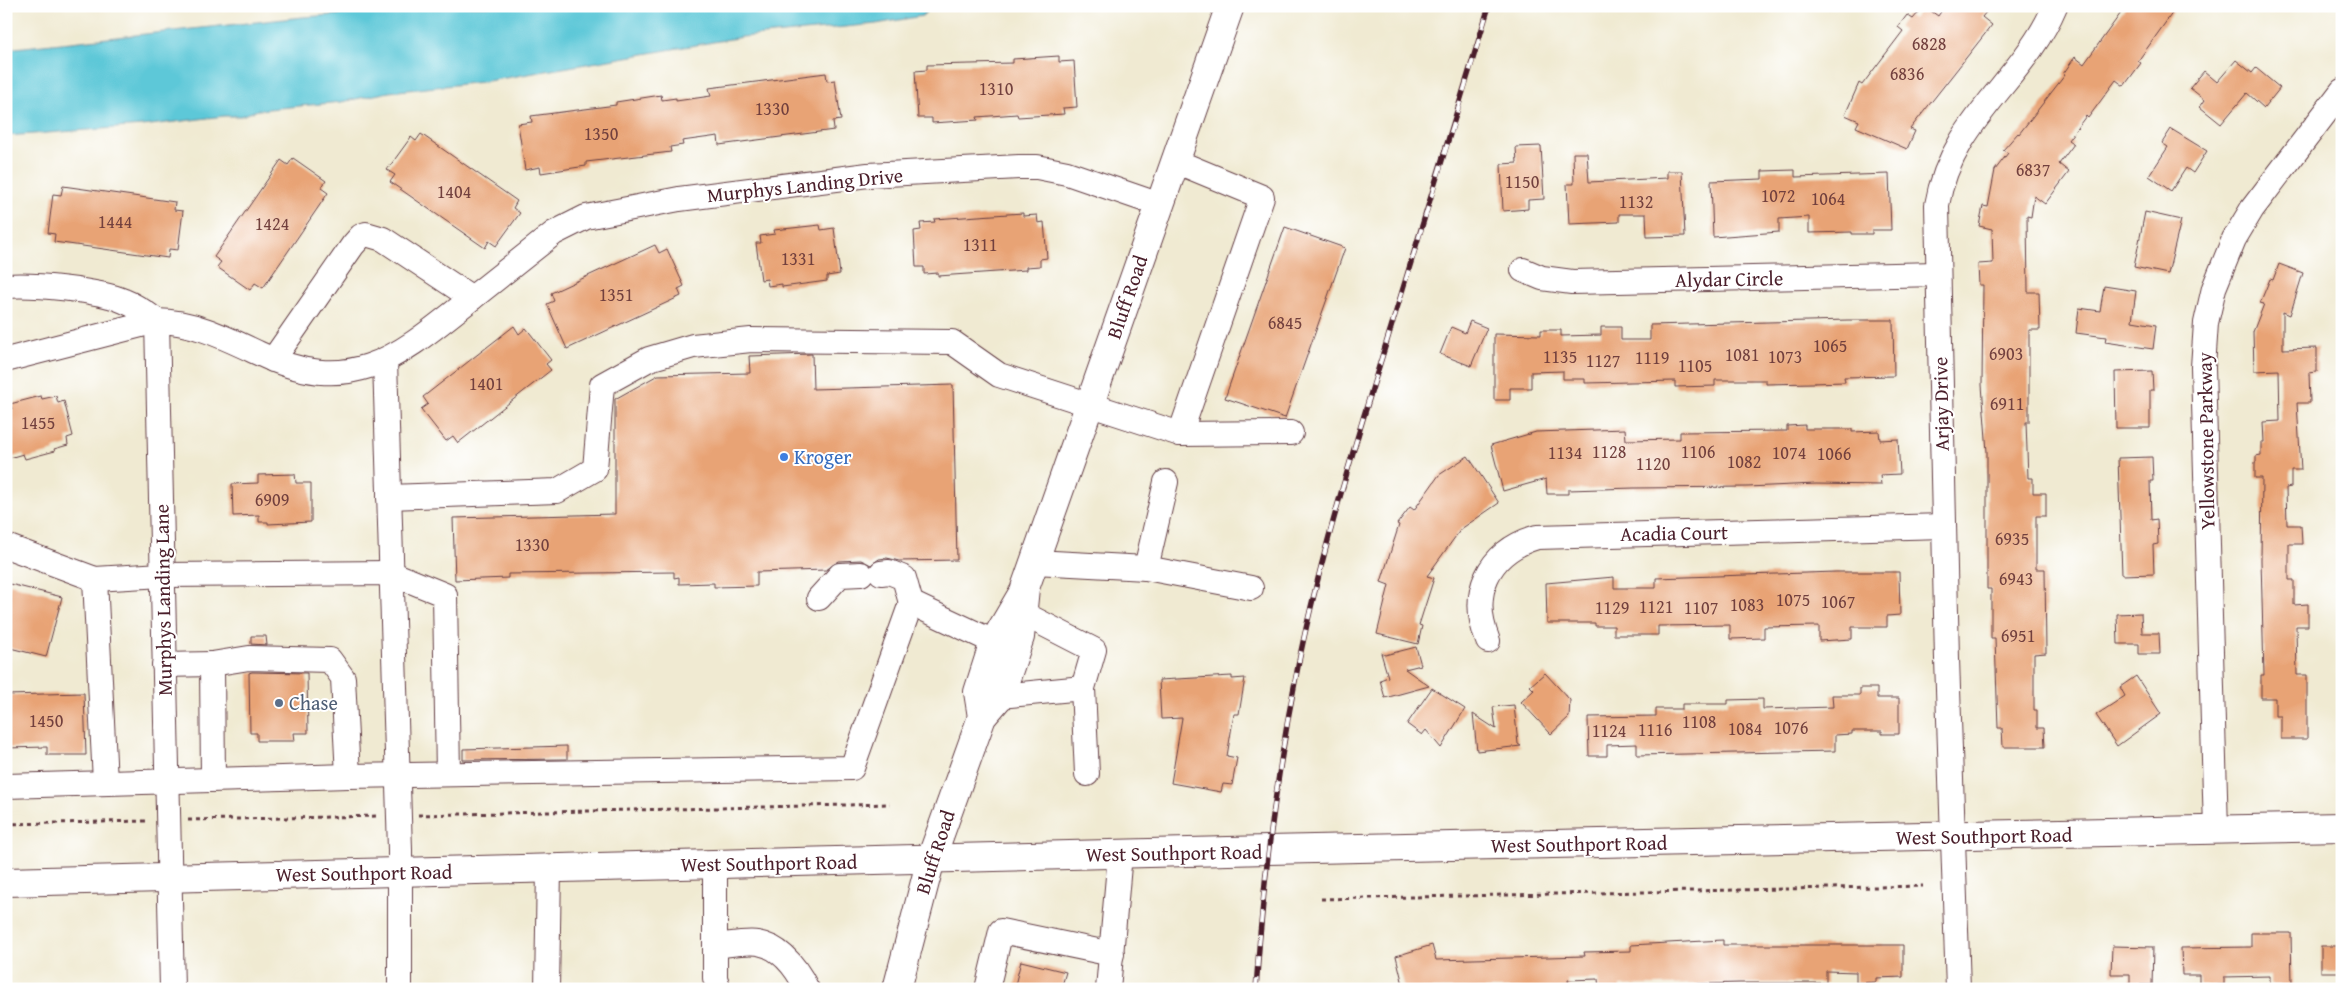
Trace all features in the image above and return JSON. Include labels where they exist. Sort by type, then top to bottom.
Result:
[{"type":"main road","name":"Bluff Road","points":[[897,989],[931,859],[982,717],[1000,696],[1020,637],[1024,601],[1034,562],[1230,6]]},
{"type":"main road","name":"Bluff Road","points":[[982,717],[978,692],[994,642],[1000,628],[1024,601]]},
{"type":"main road","name":"West Southport Road","points":[[6,882],[1120,854],[2342,827]]},
{"type":"street","name":"Arjay Drive","points":[[1958,989],[1944,526],[1938,205],[1942,179],[1952,155],[1966,132],[2040,36],[2054,6]]},
{"type":"street","name":"Yellowstone Parkway","points":[[2216,830],[2203,367],[2206,323],[2216,280],[2242,224],[2340,95]]},
{"type":"street","points":[[1175,161],[1262,197],[1180,434]]},
{"type":"street","name":"Murphys Landing Drive","points":[[6,360],[156,321],[195,327],[226,338],[273,360],[307,371],[327,372],[359,369],[385,361],[414,344],[554,233],[568,225],[597,215],[687,198],[868,175],[1037,166],[1067,173],[1160,205]]},
{"type":"street","points":[[273,360],[353,245],[363,235],[372,234],[383,239],[472,298]]},
{"type":"street","name":"Alydar Circle","points":[[1523,270],[1542,278],[1572,282],[1938,274]]},
{"type":"street","name":"Murphys Landing Drive","points":[[6,286],[32,286],[110,296],[133,304],[156,321]]},
{"type":"street","name":"Murphys Landing Lane","points":[[156,321],[172,989]]},
{"type":"street","points":[[389,497],[557,491],[595,470],[602,385],[649,359],[693,346],[751,340],[952,342],[999,375],[1180,434],[1291,433]]},
{"type":"street","points":[[385,361],[399,815],[400,989]]},
{"type":"street","points":[[1146,568],[1166,482]]},
{"type":"street","name":"Acadia Court","points":[[1488,641],[1483,629],[1480,609],[1481,591],[1487,576],[1504,554],[1537,537],[1944,526]]},
{"type":"street","points":[[6,546],[95,579],[162,575],[391,573],[445,594],[448,774]]},
{"type":"street","points":[[1034,562],[1146,568],[1251,588]]},
{"type":"street","points":[[6,786],[348,776],[852,768],[911,603],[904,578],[889,572],[840,575],[819,598]]},
{"type":"street","points":[[95,579],[105,782]]},
{"type":"street","points":[[1024,601],[1094,650],[1083,688],[1087,774]]},
{"type":"street","points":[[911,603],[994,642]]},
{"type":"street","points":[[164,665],[212,664],[248,658],[330,660],[344,678],[348,776]]},
{"type":"street","points":[[212,664],[213,779]]},
{"type":"street","points":[[1000,696],[1083,688]]},
{"type":"street","points":[[1108,989],[1120,854]]},
{"type":"street","points":[[715,864],[715,978],[719,989]]},
{"type":"street","points":[[547,989],[549,868]]},
{"type":"street","points":[[987,989],[1001,931],[1112,954]]},
{"type":"street","points":[[715,946],[757,943],[777,950],[799,974],[807,989]]},
{"type":"path","points":[[6,824],[890,804]]},
{"type":"path","points":[[1321,899],[1923,886]]},
{"type":"water","points":[[463,6],[933,6],[922,16],[876,24],[742,37],[482,82],[389,92],[341,102],[258,110],[241,116],[224,116],[142,126],[6,136],[6,49],[303,17]]},
{"type":"building","points":[[1924,6],[1938,16],[1945,6],[1991,6],[1982,17],[1992,25],[1910,129],[1915,131],[1907,149],[1856,127],[1859,121],[1845,115],[1859,83],[1862,85],[1903,31],[1898,27],[1907,15],[1913,19]]},
{"type":"building","points":[[2126,6],[2165,6],[2173,12],[2138,61],[2141,63],[2124,86],[2116,80],[2088,118],[2086,116],[2068,140],[2074,144],[2059,164],[2069,172],[2045,204],[2034,196],[2031,217],[2027,216],[2028,292],[2039,292],[2040,330],[2029,330],[2029,422],[2026,422],[2028,478],[2033,478],[2033,493],[2046,493],[2046,516],[2036,516],[2036,569],[2045,569],[2046,653],[2034,654],[2034,710],[2037,710],[2037,728],[2044,728],[2045,747],[2003,747],[2002,728],[1998,728],[1995,638],[1991,638],[1991,589],[1987,589],[1987,452],[1982,385],[1983,285],[1979,285],[1978,264],[1993,263],[1992,229],[1979,226],[1983,206],[1988,207],[1995,170],[2008,153],[2003,150],[2019,134],[2065,75],[2063,74],[2075,57],[2084,64]]},
{"type":"building","points":[[1059,56],[1059,62],[1074,61],[1077,107],[1063,108],[1064,114],[1018,117],[1017,114],[977,117],[978,120],[932,123],[932,118],[918,118],[915,71],[927,70],[927,65],[1013,63],[1013,59]]},
{"type":"building","points":[[2236,60],[2252,73],[2256,68],[2280,88],[2264,108],[2247,93],[2221,124],[2200,107],[2205,100],[2190,88],[2204,71],[2217,82]]},
{"type":"building","points":[[826,73],[827,81],[835,80],[841,120],[833,121],[834,130],[719,145],[718,136],[682,141],[683,145],[670,147],[671,152],[586,162],[586,166],[541,173],[540,167],[525,170],[518,124],[532,122],[531,116],[616,105],[616,102],[661,95],[662,100],[676,98],[676,101],[711,96],[709,88]]},
{"type":"building","points":[[2171,129],[2207,151],[2193,173],[2186,168],[2171,191],[2149,176],[2168,147],[2162,143]]},
{"type":"building","points":[[421,134],[517,201],[513,208],[520,213],[496,246],[489,241],[485,248],[390,182],[395,175],[387,170],[411,137],[416,141]]},
{"type":"building","points":[[1541,146],[1544,199],[1528,200],[1528,209],[1503,211],[1501,164],[1517,163],[1516,147]]},
{"type":"building","points":[[1573,153],[1587,153],[1589,182],[1667,178],[1667,171],[1682,171],[1685,236],[1647,237],[1646,214],[1619,214],[1619,222],[1569,224],[1567,184],[1574,184]]},
{"type":"building","points":[[293,158],[326,181],[321,188],[328,193],[263,288],[255,283],[250,290],[217,267],[221,262],[214,257],[281,160],[288,165]]},
{"type":"building","points":[[1795,170],[1795,177],[1889,174],[1891,230],[1872,230],[1872,234],[1852,234],[1852,232],[1809,233],[1809,217],[1779,219],[1779,232],[1713,237],[1711,181],[1762,179],[1762,171]]},
{"type":"building","points":[[63,186],[175,202],[174,210],[183,211],[178,250],[169,249],[168,258],[54,242],[55,234],[48,233],[53,194],[61,195]]},
{"type":"building","points":[[2145,212],[2181,220],[2168,274],[2134,267]]},
{"type":"building","points":[[1023,213],[1023,216],[1037,215],[1038,223],[1044,222],[1047,258],[1040,259],[1040,266],[1026,267],[1026,270],[938,276],[938,273],[924,274],[924,267],[916,267],[914,231],[921,230],[920,223],[935,222],[934,219]]},
{"type":"building","points":[[820,225],[821,230],[834,228],[840,274],[827,276],[827,281],[782,287],[782,284],[768,286],[767,279],[761,280],[756,243],[761,243],[760,236],[775,234],[774,230]]},
{"type":"building","points":[[1285,227],[1345,248],[1285,418],[1225,398]]},
{"type":"building","points":[[655,245],[659,253],[667,249],[684,286],[678,289],[681,296],[567,349],[547,304],[554,301],[551,293]]},
{"type":"building","points":[[2279,264],[2303,273],[2290,315],[2283,312],[2283,349],[2317,348],[2317,372],[2309,373],[2310,403],[2297,403],[2301,470],[2291,470],[2291,487],[2286,488],[2287,525],[2301,525],[2302,544],[2289,544],[2289,580],[2294,580],[2294,605],[2308,604],[2308,626],[2296,626],[2297,675],[2307,675],[2307,739],[2281,739],[2281,716],[2275,716],[2275,698],[2261,698],[2261,675],[2264,675],[2261,560],[2262,478],[2255,478],[2255,462],[2256,456],[2261,455],[2261,442],[2264,442],[2263,422],[2280,421],[2279,370],[2254,371],[2253,332],[2264,304],[2260,303],[2270,279],[2273,280]]},
{"type":"building","points":[[2104,286],[2136,291],[2132,321],[2156,325],[2153,349],[2105,342],[2106,337],[2076,333],[2079,308],[2100,311]]},
{"type":"building","points":[[1893,320],[1894,376],[1844,377],[1845,382],[1812,383],[1766,384],[1766,380],[1715,380],[1715,386],[1675,387],[1675,381],[1585,383],[1585,379],[1563,379],[1563,371],[1531,372],[1531,388],[1510,388],[1510,400],[1494,400],[1494,334],[1541,335],[1541,330],[1561,330],[1561,336],[1601,335],[1601,327],[1621,327],[1621,340],[1650,340],[1650,325]]},
{"type":"building","points":[[1470,321],[1487,328],[1471,366],[1440,354],[1451,327],[1465,333]]},
{"type":"building","points":[[514,326],[519,334],[526,328],[551,360],[546,364],[551,370],[458,443],[453,436],[446,441],[421,409],[428,404],[423,397]]},
{"type":"building","name":"Kroger","points":[[812,354],[813,389],[953,385],[957,560],[899,561],[887,558],[879,559],[871,565],[861,560],[839,561],[826,570],[757,572],[757,586],[714,587],[714,583],[679,584],[679,577],[674,578],[674,572],[508,574],[508,578],[455,580],[453,518],[615,514],[615,399],[658,375],[750,373],[749,356]]},
{"type":"building","points":[[2152,371],[2153,390],[2150,390],[2150,428],[2116,428],[2115,372]]},
{"type":"building","points":[[41,396],[42,399],[56,396],[58,403],[64,401],[73,436],[67,438],[68,445],[54,449],[55,451],[25,459],[23,454],[6,459],[6,411],[12,409],[10,404]]},
{"type":"building","points":[[1805,425],[1805,429],[1852,429],[1852,432],[1879,431],[1880,440],[1898,439],[1900,474],[1880,475],[1881,485],[1816,484],[1634,488],[1568,490],[1568,494],[1547,494],[1546,479],[1503,491],[1491,445],[1536,432],[1625,429],[1626,440],[1680,439],[1680,432],[1787,431],[1787,426]]},
{"type":"building","points":[[1468,456],[1499,503],[1461,529],[1427,576],[1434,578],[1419,625],[1422,626],[1418,644],[1377,634],[1389,585],[1381,582],[1399,525],[1397,524],[1410,507],[1414,510],[1439,475]]},
{"type":"building","points":[[2152,457],[2153,481],[2150,481],[2151,520],[2157,519],[2158,544],[2153,545],[2154,574],[2122,575],[2118,458]]},
{"type":"building","points":[[295,474],[296,483],[311,483],[311,522],[268,524],[268,522],[259,522],[259,515],[233,516],[232,484],[258,483],[258,475]]},
{"type":"building","points":[[1836,572],[1899,572],[1900,615],[1887,616],[1887,627],[1852,627],[1852,639],[1819,641],[1819,626],[1764,627],[1764,638],[1730,639],[1730,625],[1658,626],[1658,635],[1614,635],[1614,626],[1595,626],[1595,623],[1547,623],[1546,583],[1614,577],[1614,588],[1656,588],[1656,578]]},
{"type":"building","points":[[10,584],[62,597],[46,657],[6,647],[6,597]]},
{"type":"building","points":[[2141,613],[2142,633],[2159,633],[2160,654],[2139,654],[2139,644],[2118,644],[2117,614]]},
{"type":"building","points":[[251,636],[266,636],[267,645],[251,644]]},
{"type":"building","points":[[1416,647],[1421,665],[1405,669],[1429,686],[1385,698],[1380,680],[1388,677],[1381,653],[1385,655]]},
{"type":"building","name":"Chase","points":[[249,673],[307,673],[308,733],[294,733],[295,741],[257,741],[257,733],[250,733]]},
{"type":"building","points":[[1545,673],[1570,700],[1569,717],[1551,734],[1521,702],[1534,690],[1530,686]]},
{"type":"building","points":[[1232,676],[1232,679],[1245,678],[1239,714],[1234,714],[1227,756],[1237,758],[1232,785],[1223,784],[1221,792],[1171,783],[1182,718],[1161,719],[1159,680]]},
{"type":"building","points":[[2136,676],[2161,714],[2117,746],[2096,715],[2125,696],[2120,687]]},
{"type":"building","points":[[1432,688],[1465,709],[1441,748],[1426,730],[1422,735],[1407,724]]},
{"type":"building","points":[[1860,688],[1877,688],[1877,698],[1899,698],[1899,734],[1882,734],[1882,731],[1852,731],[1852,734],[1835,735],[1835,751],[1637,755],[1637,744],[1607,745],[1607,756],[1589,756],[1588,717],[1656,716],[1656,709],[1682,709],[1682,704],[1728,704],[1728,700],[1763,699],[1763,709],[1833,707],[1832,695],[1860,695]]},
{"type":"building","points":[[84,693],[86,755],[47,755],[47,747],[6,748],[6,695]]},
{"type":"building","points":[[1514,705],[1518,744],[1521,746],[1477,751],[1473,714],[1496,729],[1493,707]]},
{"type":"building","points":[[567,746],[567,759],[463,760],[463,749]]},
{"type":"building","points":[[2251,933],[2291,933],[2292,985],[2270,985],[2270,976],[2224,977],[2224,985],[2199,986],[2199,975],[2182,975],[2181,948],[2251,947]]},
{"type":"building","points":[[1723,940],[1723,945],[1903,945],[1903,977],[1876,978],[1876,982],[1856,983],[1856,972],[1826,971],[1826,983],[1620,986],[1620,989],[1599,989],[1598,979],[1568,980],[1569,989],[1404,989],[1396,956],[1432,945],[1436,960],[1585,956],[1584,952],[1631,951],[1631,945]]},
{"type":"building","points":[[2112,946],[2153,947],[2152,985],[2130,985],[2130,974],[2111,974]]},
{"type":"building","points":[[2321,946],[2342,946],[2342,972],[2321,972]]},
{"type":"building","points":[[1021,961],[1066,972],[1061,989],[1014,989]]},
{"type":"railway","points":[[1256,989],[1267,865],[1278,783],[1299,661],[1319,574],[1355,446],[1489,6]]},
{"type":"place","name":"Kroger","points":[[784,457]]},
{"type":"place","name":"Chase","points":[[279,703]]}]
